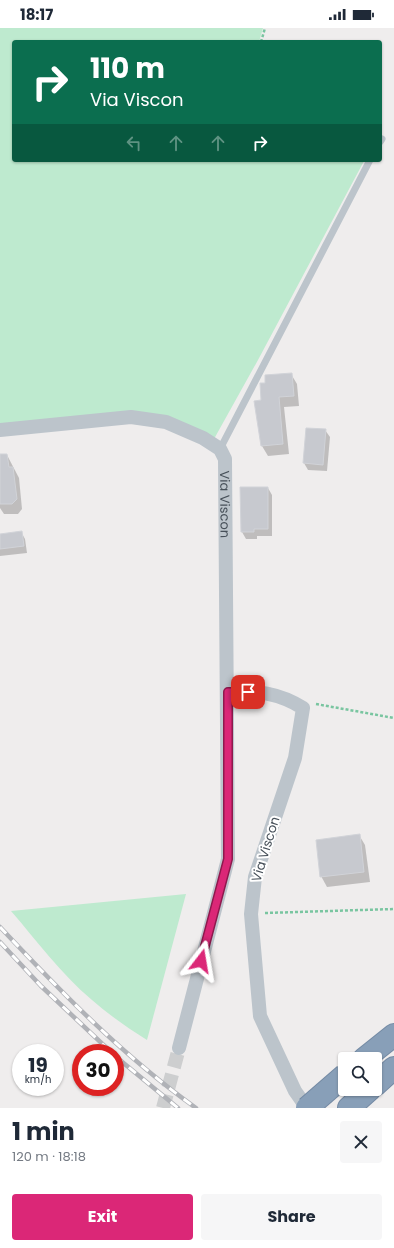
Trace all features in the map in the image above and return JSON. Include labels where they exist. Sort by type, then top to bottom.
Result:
[{"type":"highway","points":[[373,1052],[394,1035]]},
{"type":"highway","points":[[382,1078],[394,1068]]},
{"type":"highway","points":[[307,1108],[338,1081]]},
{"type":"street","points":[[0,430],[131,417],[166,422],[203,438],[220,449]]},
{"type":"street","name":"Via Viscon","points":[[179,1048],[228,859],[228,692],[225,459],[220,449]]},
{"type":"street","points":[[228,692],[270,693],[289,699],[303,708]]},
{"type":"street","name":"Via Viscon","points":[[303,708],[295,758],[255,877],[251,914],[260,1016],[295,1091],[307,1108]]},
{"type":"lane","points":[[220,449],[369,162]]},
{"type":"path","points":[[262,40],[265,28]]},
{"type":"path","points":[[303,708],[314,703],[394,718]]},
{"type":"path","points":[[251,914],[394,909]]},
{"type":"green space","points":[[0,28],[263,28],[260,40],[12,40],[12,162],[363,162],[258,360],[214,439],[166,418],[0,425]]},
{"type":"green space","points":[[186,894],[147,1040],[98,1006],[81,990],[11,911]]},
{"type":"building","points":[[292,373],[294,396],[279,397],[283,444],[261,446],[254,401],[261,400],[260,383],[265,383],[265,375]]},
{"type":"building","points":[[306,428],[326,429],[323,465],[303,463]]},
{"type":"building","points":[[0,454],[7,454],[9,467],[13,467],[17,499],[12,504],[0,504]]},
{"type":"building","points":[[240,487],[268,487],[268,529],[254,529],[254,532],[241,532]]},
{"type":"building","points":[[22,531],[24,546],[0,549],[0,534]]},
{"type":"building","points":[[360,834],[364,872],[320,877],[316,840]]},
{"type":"tunnel","points":[[163,1108],[179,1048]]},
{"type":"railway","points":[[0,927],[46,975],[118,1045],[143,1067],[196,1108]]},
{"type":"railway","points":[[0,942],[41,986],[102,1044]]},
{"type":"railway","points":[[124,1063],[178,1108]]},
{"type":"route","points":[[201,961],[228,859],[228,692],[248,692]]}]
